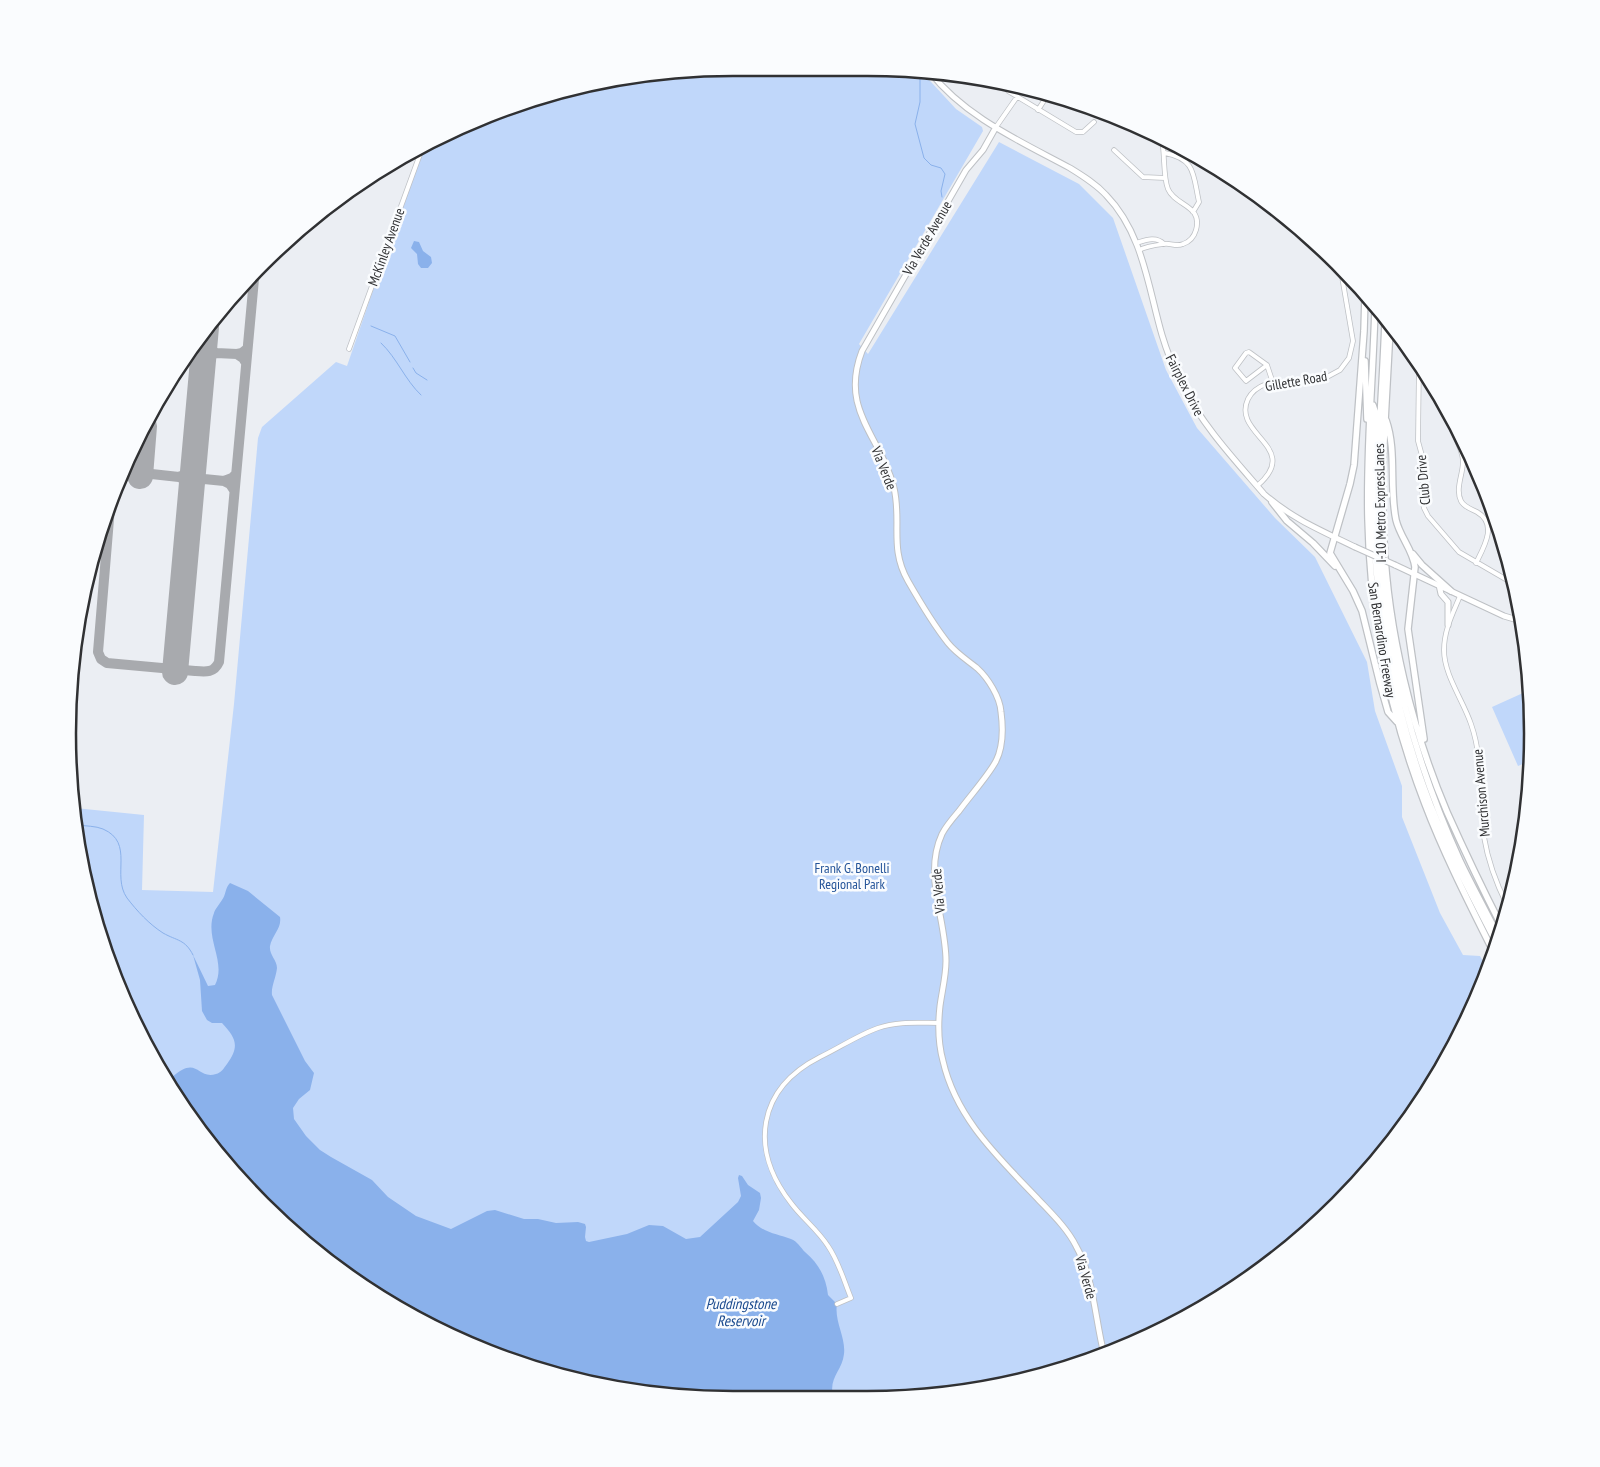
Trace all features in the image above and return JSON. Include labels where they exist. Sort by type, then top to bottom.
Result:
[{"type":"highway","points":[[1365,305],[1354,465],[1330,553],[1362,611],[1388,712],[1398,724]]},
{"type":"highway","name":"San Bernardino Freeway","points":[[1375,317],[1368,458],[1368,521],[1372,582],[1379,640],[1398,724],[1424,804],[1489,944]]},
{"type":"highway","name":"I-10 Metro ExpressLanes","points":[[1385,329],[1378,468],[1378,518],[1384,597],[1394,660],[1414,740],[1437,806],[1461,862],[1494,927]]},
{"type":"highway","points":[[1364,331],[1368,458]]},
{"type":"highway","name":"San Bernardino Freeway","points":[[1390,336],[1385,417],[1383,510],[1387,582],[1402,670],[1425,751],[1447,811],[1474,872],[1497,917]]},
{"type":"highway","name":"I-10 Metro ExpressLanes","points":[[1372,400],[1375,411],[1372,485],[1374,546],[1386,642],[1395,686],[1409,741],[1428,797],[1447,843],[1492,934]]},
{"type":"highway","points":[[1385,417],[1391,433],[1395,518],[1402,539],[1422,565],[1451,591]]},
{"type":"highway","points":[[1272,502],[1287,521],[1313,543],[1346,579]]},
{"type":"highway","points":[[1410,551],[1414,560],[1414,574],[1408,630],[1425,751]]},
{"type":"main road","name":"Fairplex Drive","points":[[938,81],[954,97],[979,116],[1070,168],[1095,185],[1118,209],[1139,250],[1162,336],[1182,385],[1209,429],[1272,502],[1298,520],[1460,596],[1513,619]]},
{"type":"main road","name":"Via Verde Avenue","points":[[862,351],[966,170],[983,150],[996,127]]},
{"type":"main road","name":"Via Verde","points":[[862,351],[856,373],[855,396],[863,421],[887,468],[894,487],[896,544],[902,570],[948,644],[980,670],[994,690],[1001,708],[1003,732],[996,760],[943,832],[935,858],[935,884],[946,960],[939,1023],[942,1060],[958,1104],[973,1127],[1061,1224],[1076,1245],[1090,1285],[1102,1347]]},
{"type":"main road","points":[[1439,586],[1441,594],[1448,602],[1448,625]]},
{"type":"street","points":[[1011,93],[1076,132],[1083,132],[1094,122]]},
{"type":"street","points":[[996,127],[1017,97]]},
{"type":"street","points":[[1038,110],[1044,101]]},
{"type":"street","points":[[1164,147],[1167,188],[1176,200],[1194,212]]},
{"type":"street","points":[[1114,150],[1144,177],[1165,178]]},
{"type":"street","points":[[1139,250],[1153,245],[1179,245],[1191,239],[1196,227],[1194,212],[1199,202],[1191,168],[1187,161],[1175,155],[1165,154]]},
{"type":"street","name":"McKinley Avenue","points":[[349,349],[418,157]]},
{"type":"street","points":[[1152,239],[1153,245]]},
{"type":"street","points":[[1136,243],[1152,239],[1164,244]]},
{"type":"street","name":"Gillette Road","points":[[1257,486],[1269,474],[1272,467],[1272,456],[1269,447],[1247,421],[1246,402],[1249,396],[1260,386],[1327,377],[1340,370],[1349,358],[1353,341],[1343,281]]},
{"type":"street","points":[[1268,365],[1246,381],[1234,368],[1246,353],[1249,352],[1268,365],[1273,383]]},
{"type":"street","name":"Club Drive","points":[[1419,377],[1418,434],[1424,463],[1422,498],[1424,508],[1450,544],[1459,552],[1505,579]]},
{"type":"street","points":[[1463,458],[1459,488],[1461,501],[1464,505],[1479,513],[1488,523],[1489,530],[1476,563]]},
{"type":"street","name":"Murchison Avenue","points":[[1460,596],[1448,625],[1444,644],[1445,657],[1475,736],[1481,772],[1487,854],[1503,897]]},
{"type":"street","points":[[837,1304],[851,1298],[841,1268],[828,1245],[791,1203],[776,1181],[769,1163],[764,1131],[770,1106],[782,1086],[810,1062],[878,1028],[903,1023],[939,1023]]},
{"type":"green space","name":"Frank G. Bonelli Regional Park","points":[[734,76],[866,76],[929,80],[956,109],[982,127],[983,131],[859,344],[868,354],[999,142],[1079,184],[1113,218],[1166,370],[1197,428],[1275,518],[1315,557],[1367,662],[1375,711],[1402,786],[1402,817],[1440,913],[1463,955],[1480,956],[1483,961],[1456,1024],[1436,1062],[1388,1134],[1361,1167],[1331,1198],[1300,1228],[1267,1255],[1195,1303],[1118,1341],[1078,1356],[995,1378],[952,1385],[866,1391],[734,1391],[648,1385],[605,1378],[522,1356],[482,1341],[405,1303],[333,1255],[300,1228],[239,1167],[212,1134],[164,1062],[126,985],[111,945],[99,904],[89,862],[81,809],[144,815],[142,890],[213,892],[234,704],[258,438],[262,427],[336,362],[347,366],[413,174],[422,155],[482,126],[522,111],[605,89],[648,82]]},
{"type":"green space","points":[[1522,693],[1524,734],[1523,764],[1518,766],[1492,707]]},
{"type":"shaded area","points":[[414,241],[419,242],[423,251],[431,257],[432,263],[428,268],[421,268],[418,264],[417,254],[411,248]]},
{"type":"shaded area","name":"Puddingstone Reservoir","points":[[230,883],[248,891],[280,917],[280,925],[270,946],[277,968],[272,995],[305,1061],[314,1073],[310,1090],[299,1099],[293,1108],[294,1119],[306,1136],[320,1150],[372,1180],[388,1197],[416,1216],[451,1229],[487,1211],[495,1210],[524,1219],[585,1224],[585,1237],[586,1241],[589,1242],[627,1234],[649,1225],[663,1226],[686,1239],[700,1237],[738,1202],[741,1196],[738,1178],[739,1175],[742,1176],[748,1185],[760,1193],[759,1210],[753,1221],[766,1231],[791,1239],[797,1243],[818,1266],[826,1282],[828,1295],[837,1304],[837,1317],[844,1354],[832,1386],[832,1391],[734,1391],[648,1385],[605,1378],[522,1356],[482,1341],[405,1303],[333,1255],[300,1228],[239,1167],[212,1134],[173,1077],[186,1068],[196,1069],[209,1075],[218,1073],[225,1067],[234,1052],[235,1042],[231,1033],[222,1023],[212,1023],[207,1020],[202,1011],[200,980],[193,955],[208,986],[215,985],[218,968],[212,922],[215,911]]},
{"type":"waterway","points":[[920,79],[920,102],[915,124],[924,158],[931,165],[941,168],[945,174],[941,191],[942,197]]},
{"type":"waterway","points":[[371,326],[395,336],[410,362]]},
{"type":"waterway","points":[[381,343],[421,395]]},
{"type":"waterway","points":[[413,368],[416,373],[427,380]]},
{"type":"waterway","points":[[83,826],[100,828],[113,835],[118,842],[121,860],[121,879],[127,898],[153,926],[184,943],[193,955]]},
{"type":"taxiway","points":[[108,533],[98,652],[101,659],[107,663],[199,671],[215,668],[219,662],[253,285]]},
{"type":"taxiway","points":[[202,366],[206,357],[216,353],[208,348],[206,342]]},
{"type":"taxiway","points":[[246,363],[237,354],[247,349]]},
{"type":"taxiway","points":[[216,353],[237,354]]},
{"type":"taxiway","points":[[197,354],[202,366]]},
{"type":"taxiway","points":[[193,466],[197,474],[204,479],[196,482],[191,489],[187,480],[179,477],[189,473],[193,466]]},
{"type":"taxiway","points":[[131,472],[179,477]]},
{"type":"taxiway","points":[[234,490],[230,484],[224,481],[236,474]]},
{"type":"taxiway","points":[[204,479],[224,481]]},
{"type":"runway","points":[[175,672],[205,343]]},
{"type":"runway","points":[[140,476],[142,447]]}]
